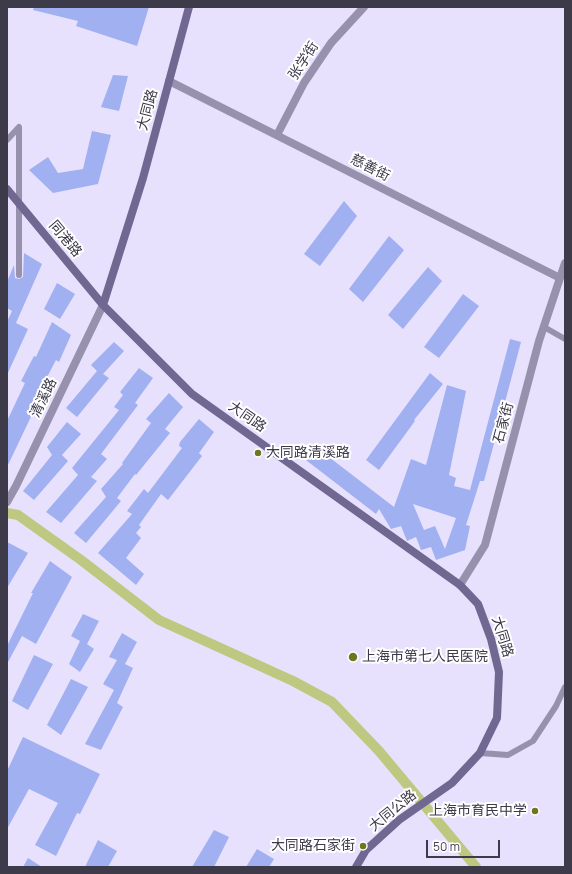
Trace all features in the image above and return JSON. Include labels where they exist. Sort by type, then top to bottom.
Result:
[{"type":"street","name":"大同路","points":[[189,7],[143,178],[104,305],[192,394],[460,585],[478,604],[491,639],[499,672],[497,718],[480,753],[452,783]]},
{"type":"street","name":"张学街","points":[[277,136],[309,76],[331,43],[364,7]]},
{"type":"street","name":"慈善街","points":[[169,81],[560,278]]},
{"type":"street","name":"同港路","points":[[7,189],[104,305]]},
{"type":"street","name":"石家街","points":[[460,585],[485,545],[544,327],[565,263]]},
{"type":"street","name":"清溪路","points":[[7,502],[104,305]]},
{"type":"street","name":"大同公路","points":[[356,867],[366,850],[399,820],[452,783]]},
{"type":"lane","points":[[7,140],[19,127],[19,275]]},
{"type":"lane","points":[[544,327],[565,339]]},
{"type":"lane","points":[[480,753],[508,756],[533,741],[556,706],[565,687]]},
{"type":"building","points":[[34,7],[149,7],[137,46],[76,26],[78,21],[33,10]]},
{"type":"building","points":[[113,75],[128,76],[119,111],[101,107]]},
{"type":"building","points":[[92,131],[111,135],[98,184],[53,193],[29,170],[48,157],[58,173],[83,169]]},
{"type":"building","points":[[344,201],[357,216],[320,266],[304,254]]},
{"type":"building","points":[[389,236],[404,250],[363,302],[349,289]]},
{"type":"building","points":[[24,253],[42,264],[16,323],[28,329],[7,375],[7,322],[12,311],[7,308],[7,282],[14,265],[15,278],[19,279],[23,277]]},
{"type":"building","points":[[428,267],[442,281],[403,329],[388,315]]},
{"type":"building","points":[[57,283],[75,294],[60,319],[44,309]]},
{"type":"building","points":[[463,294],[479,306],[439,358],[424,347]]},
{"type":"building","points":[[52,322],[71,335],[59,362],[56,360],[35,400],[38,402],[7,467],[7,421],[25,383],[21,381],[34,356],[36,357]]},
{"type":"building","points":[[510,339],[521,342],[484,481],[480,481],[466,525],[470,526],[465,550],[436,560],[431,547],[421,550],[416,537],[407,541],[401,526],[391,529],[379,509],[376,514],[302,457],[312,444],[394,507],[411,459],[426,465],[447,385],[466,391],[449,475],[456,478],[454,486],[470,490]],"holes":[[[413,504],[456,518],[445,549],[435,526],[424,530]]]},
{"type":"building","points":[[114,342],[124,351],[103,374],[109,378],[77,417],[66,408],[97,371],[91,365]]},
{"type":"building","points":[[139,368],[153,378],[135,403],[138,405],[101,454],[107,459],[91,477],[97,481],[61,523],[46,512],[78,475],[72,468],[119,410],[114,407],[123,395],[120,392]]},
{"type":"building","points":[[430,373],[443,384],[414,420],[415,421],[379,470],[366,460]]},
{"type":"building","points":[[169,393],[183,407],[165,429],[170,433],[136,475],[135,474],[117,498],[121,501],[86,543],[74,533],[106,497],[101,489],[123,464],[122,463],[151,423],[146,419]]},
{"type":"building","points":[[199,419],[214,432],[199,453],[202,456],[168,500],[161,494],[139,525],[141,527],[136,533],[141,538],[126,558],[144,574],[136,585],[98,553],[132,514],[127,511],[144,489],[148,493],[182,448],[179,446],[180,442]]},
{"type":"building","points":[[67,422],[81,434],[62,455],[68,461],[34,500],[23,491],[52,455],[47,447]]},
{"type":"building","points":[[7,542],[28,553],[7,588]]},
{"type":"building","points":[[50,561],[72,577],[36,644],[22,636],[7,664],[7,646],[33,593],[31,593]]},
{"type":"building","points":[[83,614],[99,621],[87,644],[94,649],[80,672],[69,664],[80,641],[71,636]]},
{"type":"building","points":[[122,633],[137,642],[125,664],[133,668],[117,703],[123,707],[101,750],[85,744],[114,690],[103,684],[117,660],[109,657]]},
{"type":"building","points":[[34,655],[53,664],[28,710],[12,701]]},
{"type":"building","points":[[71,679],[88,687],[61,735],[47,725]]},
{"type":"building","points":[[23,737],[100,774],[80,814],[77,813],[56,856],[35,845],[58,803],[29,789],[7,829],[7,771]]},
{"type":"building","points":[[214,830],[229,837],[214,867],[192,867]]},
{"type":"building","points":[[98,840],[117,851],[108,867],[85,867]]},
{"type":"building","points":[[257,849],[274,859],[269,867],[246,867]]},
{"type":"building","points":[[28,858],[42,867],[23,867]]},
{"type":"waterway","points":[[7,513],[18,515],[81,560],[159,620],[293,681],[332,702],[379,751],[476,867]]},
{"type":"place","name":"大同路清溪路","points":[[258,453]]},
{"type":"place","name":"上海市第七人民医院","points":[[353,657]]},
{"type":"place","name":"上海市育民中学","points":[[535,811]]},
{"type":"place","name":"大同路石家街","points":[[363,846]]}]
